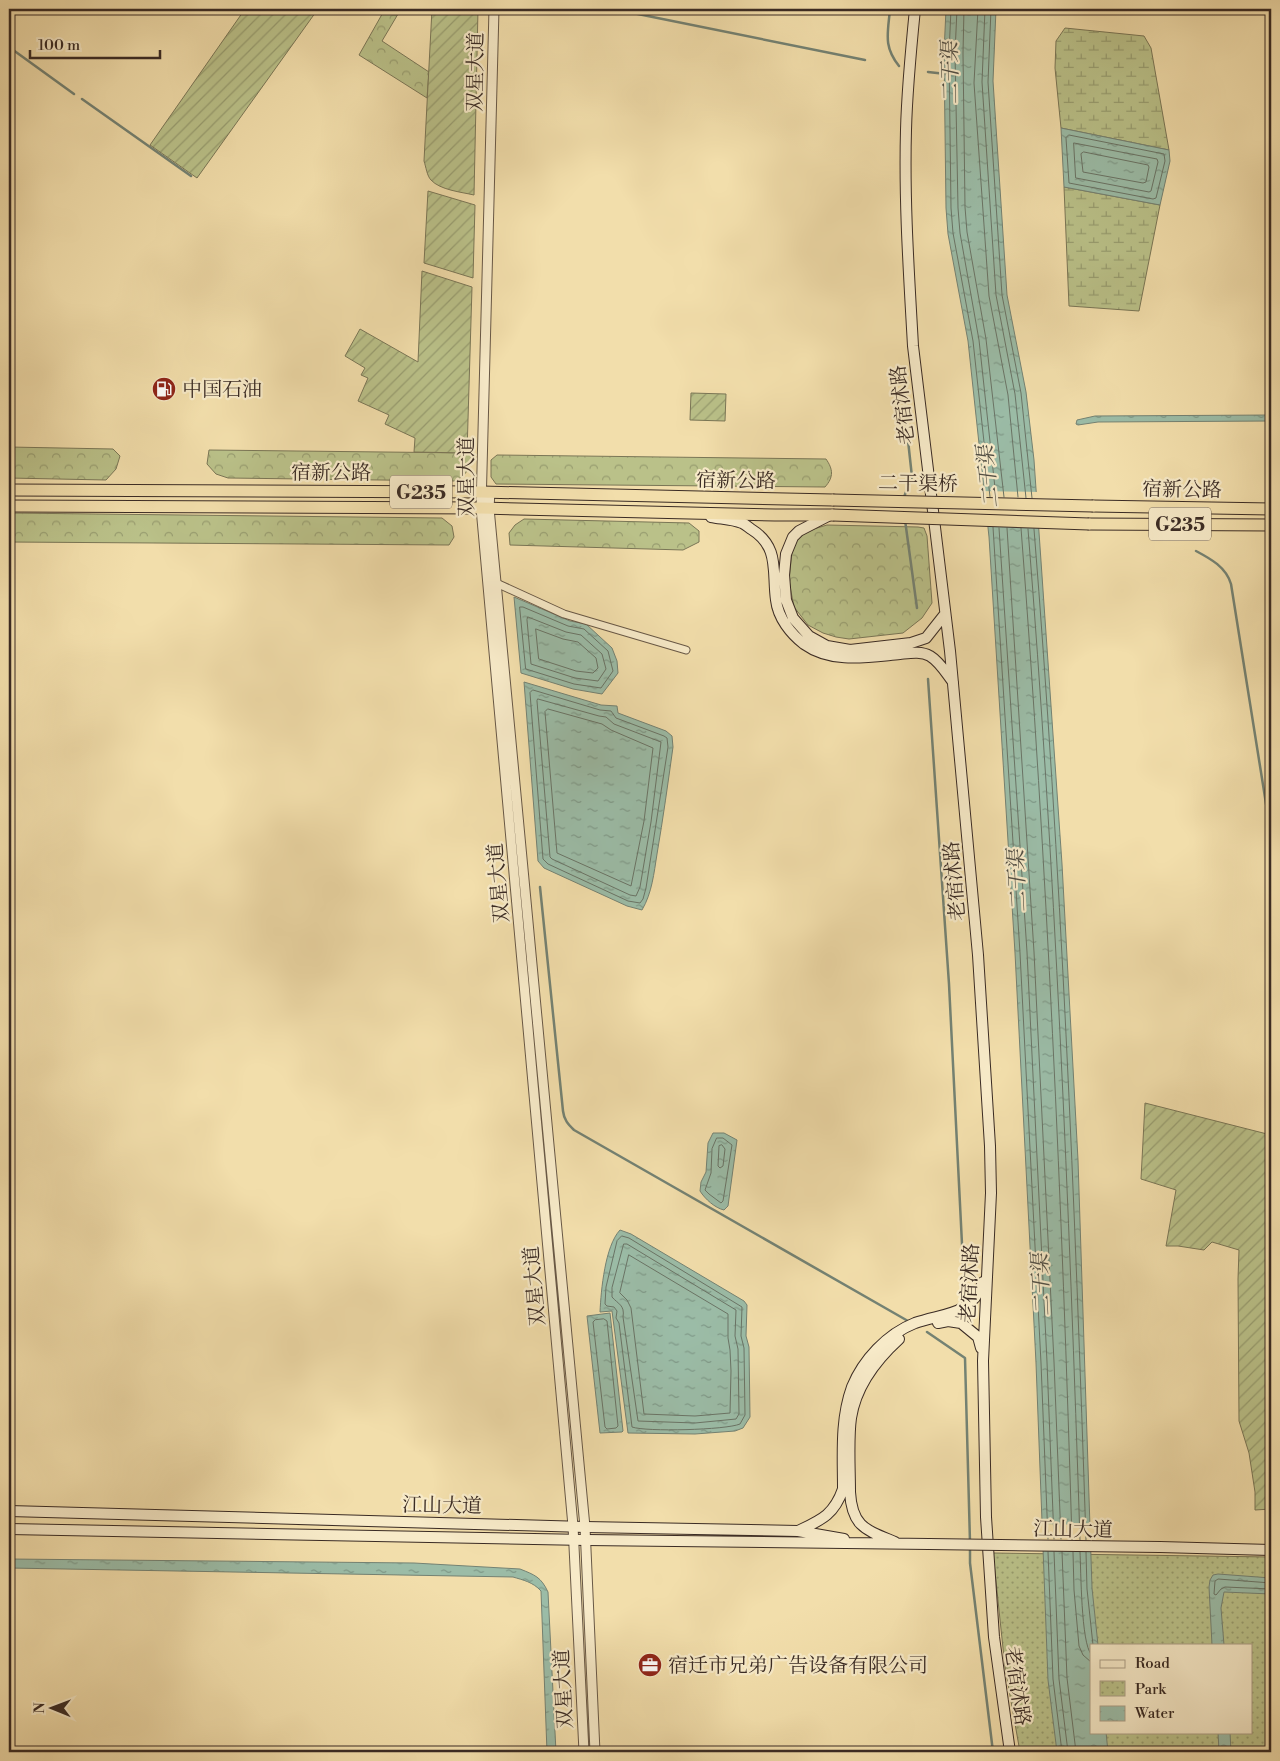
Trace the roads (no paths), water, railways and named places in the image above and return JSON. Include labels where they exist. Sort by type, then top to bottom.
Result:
[{"type":"highway","name":"宿新公路","points":[[9,490],[486,492],[833,500]]},
{"type":"highway","name":"二干渠桥","points":[[833,500],[1093,506]]},
{"type":"highway","name":"宿新公路","points":[[9,506],[485,508],[831,515]]},
{"type":"highway","name":"宿新公路","points":[[1093,506],[1271,509]]},
{"type":"highway","name":"二干渠桥","points":[[831,515],[1089,524]]},
{"type":"highway","name":"宿新公路","points":[[1089,524],[1271,525]]},
{"type":"main road","name":"老宿沭路","points":[[916,9],[906,129],[908,252],[913,346],[953,682],[979,964],[991,1193],[983,1361],[986,1517],[994,1637],[1010,1752]]},
{"type":"main road","points":[[691,513],[742,523],[762,536],[769,547],[774,562],[776,602],[780,616],[795,636],[815,652],[835,657],[865,658],[918,652],[930,655],[940,664],[953,682]]},
{"type":"main road","points":[[831,515],[799,531],[793,537],[786,554],[784,575],[786,600],[793,618],[809,636],[827,646],[850,650],[911,643],[926,638],[945,614]]},
{"type":"main road","points":[[798,1531],[822,1519],[834,1510],[843,1490],[844,1420],[853,1387],[865,1363],[884,1343],[898,1332],[915,1323],[948,1314],[974,1300],[979,1292],[989,1254]]},
{"type":"main road","points":[[901,1545],[870,1532],[861,1526],[854,1516],[850,1503],[851,1418],[862,1386],[872,1367],[884,1352],[900,1338],[917,1330],[959,1318],[971,1310],[985,1296]]},
{"type":"main road","points":[[948,1321],[962,1323],[978,1337],[983,1361]]},
{"type":"main road","name":"江山大道","points":[[9,1511],[798,1531],[873,1545]]},
{"type":"main road","name":"江山大道","points":[[9,1529],[873,1545],[930,1544],[1271,1550]]},
{"type":"street","name":"双星大道","points":[[494,9],[485,508],[585,1527],[595,1752]]},
{"type":"street","name":"双星大道","points":[[492,582],[573,1526],[584,1752]]},
{"type":"street","points":[[492,582],[564,614],[686,650]]},
{"type":"water","name":"二干渠","points":[[946,9],[996,9],[993,81],[1007,295],[1026,392],[1034,460],[1062,864],[1078,1160],[1092,1588],[1098,1644],[1090,1644],[1090,1734],[1106,1734],[1108,1752],[1057,1752],[1048,1680],[1036,1363],[1015,953],[989,537],[968,341],[948,234],[944,53]]},
{"type":"water","points":[[1061,128],[1169,150],[1170,161],[1160,205],[1064,187]]},
{"type":"water","points":[[1271,415],[1271,421],[1098,422],[1076,424],[1077,420],[1095,416]]},
{"type":"water","points":[[514,597],[570,621],[586,624],[612,648],[617,661],[618,673],[602,694],[573,689],[521,673]]},
{"type":"water","points":[[524,682],[601,705],[617,706],[618,713],[666,731],[672,736],[673,747],[654,876],[642,910],[627,906],[544,868],[538,861]]},
{"type":"water","points":[[713,1133],[724,1133],[737,1140],[728,1206],[724,1210],[710,1203],[700,1191],[701,1182],[706,1172],[708,1143]]},
{"type":"water","points":[[620,1230],[631,1234],[744,1301],[747,1305],[746,1336],[749,1347],[750,1417],[743,1428],[735,1431],[695,1434],[628,1433],[612,1311],[600,1312],[607,1257]]},
{"type":"water","points":[[610,1313],[623,1431],[600,1433],[587,1316]]},
{"type":"water","points":[[9,1559],[414,1563],[520,1569],[537,1577],[548,1592],[556,1752],[547,1752],[541,1591],[535,1585],[524,1580],[513,1577],[9,1568]]},
{"type":"water","points":[[1213,1575],[1271,1578],[1271,1594],[1224,1592],[1221,1608],[1224,1644],[1212,1644],[1209,1587]]},
{"type":"water","points":[[1218,1734],[1230,1734],[1231,1752],[1219,1752]]},
{"type":"waterway","points":[[613,9],[865,60]]},
{"type":"waterway","points":[[890,9],[889,46],[899,66]]},
{"type":"waterway","points":[[9,47],[74,94]]},
{"type":"waterway","name":"二干渠","points":[[928,72],[946,74]]},
{"type":"waterway","points":[[82,99],[191,176]]},
{"type":"waterway","points":[[904,497],[912,477],[906,422]]},
{"type":"waterway","points":[[905,520],[917,608]]},
{"type":"waterway","points":[[1196,551],[1222,568],[1231,584],[1271,835]]},
{"type":"waterway","points":[[928,679],[949,984],[963,1264]]},
{"type":"waterway","points":[[540,887],[563,1111],[568,1124],[574,1130],[908,1321]]},
{"type":"waterway","points":[[927,1332],[965,1358],[970,1542]]},
{"type":"waterway","points":[[970,1548],[970,1563],[993,1752]]},
{"type":"place","name":"中国石油","points":[[164,389]]},
{"type":"place","name":"宿迁市兄弟广告设备有限公司","points":[[650,1665]]}]
